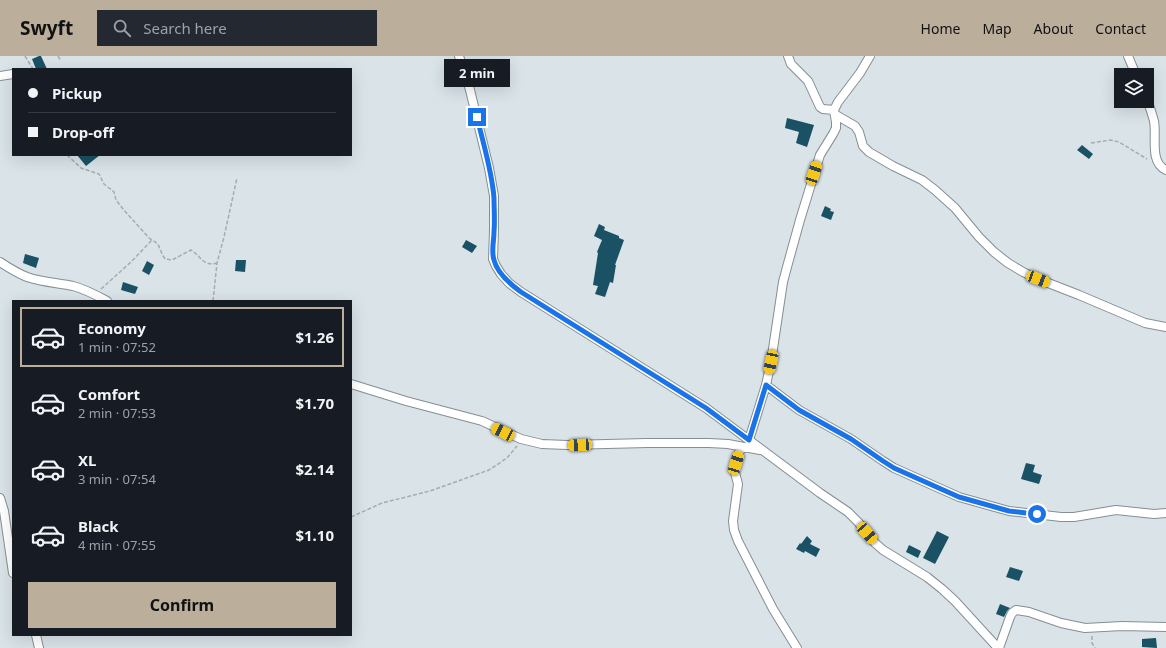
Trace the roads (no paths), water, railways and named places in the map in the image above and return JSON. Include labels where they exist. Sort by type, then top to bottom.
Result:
[{"type":"street","points":[[459,56],[470,90],[489,168],[494,196],[493,259],[501,274],[509,283],[706,408],[848,512],[883,550],[913,568],[942,589],[998,648],[1010,617],[1016,610],[1029,612],[1085,628],[1128,626],[1166,627]]},
{"type":"street","points":[[788,56],[791,64],[808,81],[820,107],[835,112],[855,126],[859,132],[863,146],[869,152],[922,180],[935,190],[955,208],[989,247],[1008,263],[1038,279],[1079,294],[1144,323],[1166,328]]},
{"type":"street","points":[[749,440],[766,385],[771,362],[783,282],[820,155],[836,128],[835,112],[838,102],[860,73],[870,56]]},
{"type":"street","points":[[1128,56],[1133,68]]},
{"type":"street","points":[[0,76],[12,74]]},
{"type":"street","points":[[1149,108],[1154,123],[1155,157],[1163,169]]},
{"type":"street","points":[[0,262],[14,271],[26,276],[72,286],[105,300]]},
{"type":"street","points":[[352,384],[406,401],[482,421],[521,439],[542,444],[728,444],[763,450]]},
{"type":"street","points":[[766,385],[799,410],[851,439],[894,468],[959,497],[1009,511],[1061,517],[1074,517],[1116,510],[1154,514],[1166,513]]},
{"type":"street","points":[[742,447],[734,469],[738,484],[733,521],[734,530],[738,541],[773,609],[797,648]]},
{"type":"street","points":[[0,498],[4,511],[12,566]]},
{"type":"street","points":[[36,636],[39,648]]}]
